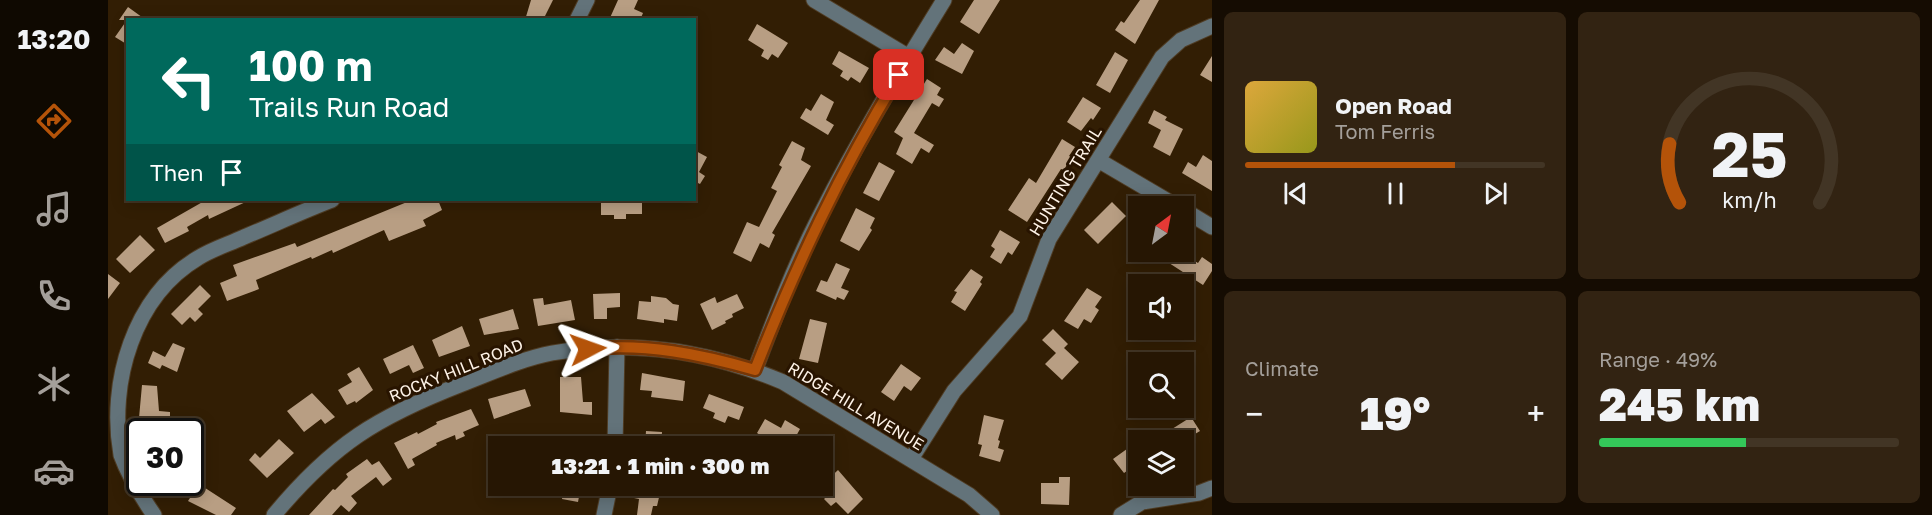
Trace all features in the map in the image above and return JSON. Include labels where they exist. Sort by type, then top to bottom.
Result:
[{"type":"street","points":[[578,18],[587,0]]},
{"type":"street","points":[[814,0],[909,57]]},
{"type":"street","points":[[755,370],[786,289],[820,215],[858,144],[944,0]]},
{"type":"street","name":"HUNTING TRAIL","points":[[911,459],[954,391],[1020,316],[1049,239],[1162,57],[1181,40],[1210,26]]},
{"type":"street","points":[[1098,160],[1159,196]]},
{"type":"street","points":[[154,515],[134,486],[120,453],[114,418],[115,378],[126,339],[153,296],[174,274],[199,257],[326,201]]},
{"type":"street","points":[[1194,216],[1212,227]]},
{"type":"street","points":[[615,436],[617,347]]},
{"type":"street","name":"RIDGE HILL AVENUE","points":[[617,347],[678,350],[755,370],[783,382],[969,495],[992,515]]},
{"type":"street","name":"ROCKY HILL ROAD","points":[[274,515],[301,483],[330,455],[370,426],[406,406],[516,363],[551,353],[617,347]]},
{"type":"street","points":[[1121,515],[1142,502],[1199,493],[1212,488]]},
{"type":"street","points":[[604,515],[608,496]]},
{"type":"building","points":[[531,0],[553,0],[544,18],[526,18]]},
{"type":"building","points":[[618,0],[638,0],[634,9],[643,13],[641,18],[610,18]]},
{"type":"building","points":[[974,0],[1000,0],[979,34],[960,22]]},
{"type":"building","points":[[1140,0],[1159,0],[1135,44],[1115,30],[1121,21],[1124,23]]},
{"type":"building","points":[[128,7],[143,18],[126,18],[126,20],[119,20]]},
{"type":"building","points":[[126,21],[126,44],[115,37]]},
{"type":"building","points":[[757,24],[788,43],[778,58],[772,54],[768,60],[761,56],[764,50],[748,40]]},
{"type":"building","points":[[962,43],[974,51],[962,74],[935,60],[944,47],[954,54]]},
{"type":"building","points":[[839,51],[869,68],[860,83],[851,77],[848,81],[840,76],[843,71],[832,64]]},
{"type":"building","points":[[1115,52],[1128,60],[1110,93],[1096,85]]},
{"type":"building","points":[[1212,56],[1212,82],[1200,75]]},
{"type":"building","points":[[927,79],[941,88],[937,95],[944,99],[939,107],[932,103],[914,133],[934,145],[929,153],[921,148],[912,164],[896,154],[903,138],[894,132]]},
{"type":"building","points":[[821,94],[834,102],[826,120],[834,125],[828,135],[800,118],[806,108],[811,111]]},
{"type":"building","points":[[1083,97],[1101,108],[1093,120],[1091,118],[1081,131],[1067,122]]},
{"type":"building","points":[[1154,110],[1167,117],[1165,120],[1183,129],[1170,156],[1153,147],[1161,130],[1148,123]]},
{"type":"building","points":[[1062,139],[1075,147],[1069,156],[1071,157],[1027,222],[1008,210],[1029,178],[1036,183]]},
{"type":"building","points":[[792,141],[805,148],[801,160],[811,166],[772,233],[775,235],[769,248],[760,243],[751,262],[733,253],[747,222],[759,227],[777,191],[771,188],[782,167],[779,165]]},
{"type":"building","points":[[696,151],[707,157],[699,172],[705,176],[700,184],[696,182]]},
{"type":"building","points":[[1203,155],[1212,161],[1212,191],[1182,173],[1188,162],[1196,167]]},
{"type":"building","points":[[879,162],[895,171],[879,201],[863,193]]},
{"type":"building","points":[[204,201],[248,201],[209,219],[208,215],[187,227],[189,231],[165,243],[157,228]]},
{"type":"building","points":[[410,201],[438,201],[442,210],[423,220],[426,226],[389,241],[384,230],[333,253],[332,250],[312,259],[311,257],[256,280],[259,289],[227,301],[220,283],[237,276],[233,265],[295,243],[297,247]]},
{"type":"building","points":[[601,201],[642,201],[642,214],[626,214],[626,219],[614,219],[614,215],[601,215]]},
{"type":"building","points":[[1112,202],[1126,216],[1098,244],[1084,230]]},
{"type":"building","points":[[856,208],[875,218],[870,228],[872,230],[859,251],[840,241]]},
{"type":"building","points":[[1000,230],[1020,242],[1012,255],[1008,252],[1001,264],[990,257],[995,249],[991,246]]},
{"type":"building","points":[[140,235],[155,250],[130,273],[116,259]]},
{"type":"building","points":[[1202,257],[1212,264],[1212,271],[1203,285],[1194,279],[1194,274],[1186,274],[1167,262],[1194,261],[1198,263]]},
{"type":"building","points":[[836,263],[850,269],[841,288],[849,291],[844,300],[837,297],[836,300],[816,291],[821,280],[827,282]]},
{"type":"building","points":[[971,269],[983,277],[980,282],[982,284],[965,311],[951,302],[957,292],[954,291]]},
{"type":"building","points":[[108,274],[120,283],[108,299]]},
{"type":"building","points":[[200,285],[211,296],[198,309],[203,314],[195,322],[190,317],[182,325],[171,314]]},
{"type":"building","points":[[1087,288],[1102,297],[1095,307],[1099,310],[1091,323],[1084,319],[1078,329],[1064,321]]},
{"type":"building","points":[[620,293],[620,307],[607,308],[607,319],[594,319],[593,294]]},
{"type":"building","points":[[737,294],[744,308],[732,314],[733,317],[725,321],[726,323],[712,330],[700,304],[715,297],[717,303]]},
{"type":"building","points":[[651,296],[666,298],[673,304],[679,305],[677,321],[664,319],[664,323],[637,319],[639,301],[651,302]]},
{"type":"building","points":[[543,298],[544,305],[571,300],[575,320],[538,326],[533,299]]},
{"type":"building","points":[[513,309],[519,329],[484,335],[479,319]]},
{"type":"building","points":[[810,319],[827,323],[818,363],[799,359]]},
{"type":"building","points":[[462,326],[470,346],[439,357],[432,340]]},
{"type":"building","points":[[1053,329],[1068,344],[1064,348],[1079,362],[1062,380],[1045,364],[1056,353],[1042,340]]},
{"type":"building","points":[[173,343],[185,348],[177,372],[162,365],[160,369],[148,363],[153,351],[165,357]]},
{"type":"building","points":[[413,345],[424,368],[413,373],[409,365],[390,374],[383,359]]},
{"type":"building","points":[[901,364],[921,378],[911,391],[904,386],[894,401],[881,392]]},
{"type":"building","points":[[359,367],[373,390],[356,403],[355,401],[347,405],[338,390],[352,382],[347,374]]},
{"type":"building","points":[[642,373],[685,381],[683,401],[651,397],[652,391],[640,390]]},
{"type":"building","points":[[560,377],[581,377],[583,402],[592,402],[592,415],[560,412]]},
{"type":"building","points":[[142,385],[157,386],[159,411],[170,412],[170,418],[139,418]]},
{"type":"building","points":[[525,389],[531,406],[494,419],[488,399]]},
{"type":"building","points":[[312,393],[335,417],[325,424],[321,419],[304,432],[287,411]]},
{"type":"building","points":[[709,394],[744,407],[739,420],[728,416],[725,423],[713,418],[715,413],[703,408]]},
{"type":"building","points":[[471,409],[479,425],[463,432],[465,436],[456,440],[455,435],[436,443],[437,445],[412,459],[415,465],[408,469],[394,443],[417,432],[418,434],[437,424],[436,422]]},
{"type":"building","points":[[984,415],[1004,420],[998,440],[1000,441],[998,448],[1004,450],[1000,462],[979,456],[982,445],[978,444]]},
{"type":"building","points":[[1192,418],[1200,431],[1194,435],[1194,430],[1170,430]]},
{"type":"building","points":[[765,419],[781,428],[785,420],[800,429],[796,436],[762,436],[757,433]]},
{"type":"building","points":[[646,431],[662,432],[662,436],[646,436]]},
{"type":"building","points":[[279,439],[294,453],[267,478],[249,460],[255,453],[260,458]]},
{"type":"building","points":[[1128,448],[1128,470],[1124,473],[1113,459]]},
{"type":"building","points":[[367,459],[372,465],[379,461],[392,479],[383,486],[376,477],[351,496],[357,503],[349,512],[341,505],[332,515],[309,515],[333,489],[335,490],[348,477],[346,474]]},
{"type":"building","points":[[838,470],[863,499],[848,514],[836,502],[831,506],[824,499],[827,496],[833,496],[833,475]]},
{"type":"building","points":[[1059,477],[1070,477],[1069,505],[1041,504],[1041,483],[1059,483]]},
{"type":"building","points":[[204,487],[236,508],[231,515],[216,515],[188,501],[191,496],[204,496]]},
{"type":"building","points":[[562,496],[579,496],[578,502],[562,499]]},
{"type":"building","points":[[634,496],[659,496],[657,506],[653,506],[651,515],[637,515],[639,499],[634,498]]},
{"type":"route","points":[[588,349],[617,347],[678,350],[755,370],[786,289],[820,215],[899,75]]}]
